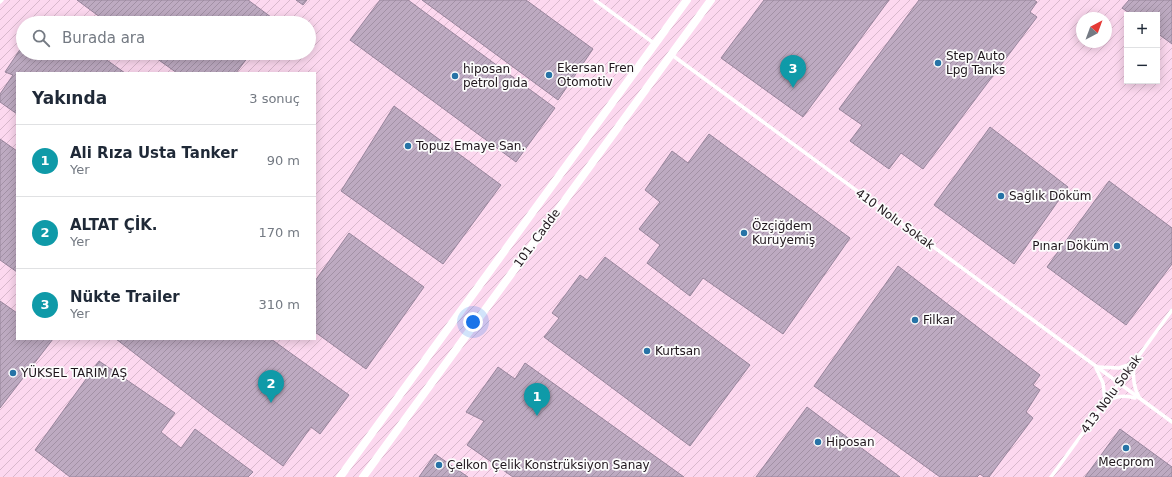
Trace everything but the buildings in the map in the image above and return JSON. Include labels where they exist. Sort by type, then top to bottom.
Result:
[{"type":"street","name":"101. Cadde","points":[[340,477],[687,0]]},
{"type":"street","name":"101. Cadde","points":[[363,477],[711,0]]},
{"type":"lane","points":[[594,0],[655,44]]},
{"type":"lane","name":"410 Nolu Sokak","points":[[672,55],[1118,384],[1172,422]]},
{"type":"lane","name":"413 Nolu Sokak","points":[[1050,477],[1172,310]]},
{"type":"lane","points":[[1134,363],[1133,381],[1141,400],[1132,397],[1120,396],[1105,401],[1103,383],[1096,367],[1119,368],[1134,363]]},
{"type":"shaded area","points":[[0,0],[1172,0],[1172,477],[0,477]]},
{"type":"place","name":"Step Auto Lpg Tanks","points":[[938,63]]},
{"type":"place","name":"Ekersan Fren Otomotiv","points":[[549,75]]},
{"type":"place","name":"hiposan petrol gıda","points":[[455,76]]},
{"type":"place","name":"Nükte Trailer","points":[[793,88]]},
{"type":"place","name":"Topuz Emaye San.","points":[[408,146]]},
{"type":"place","name":"Sağlık Döküm","points":[[1001,196]]},
{"type":"place","name":"Özçiğdem Kuruyemiş","points":[[744,233]]},
{"type":"place","name":"Pınar Döküm","points":[[1117,246]]},
{"type":"place","name":"Filkar","points":[[915,320]]},
{"type":"place","name":"Kurtsan","points":[[647,351]]},
{"type":"place","name":"YÜKSEL TARIM AŞ","points":[[13,373]]},
{"type":"place","name":"ALTAT ÇİK.","points":[[271,403]]},
{"type":"place","name":"Ali Rıza Usta Tanker","points":[[537,416]]},
{"type":"place","name":"Hiposan","points":[[818,442]]},
{"type":"place","name":"Mecprom","points":[[1126,448]]},
{"type":"place","name":"Çelkon Çelik Konstrüksiyon Sanay","points":[[439,465]]}]
